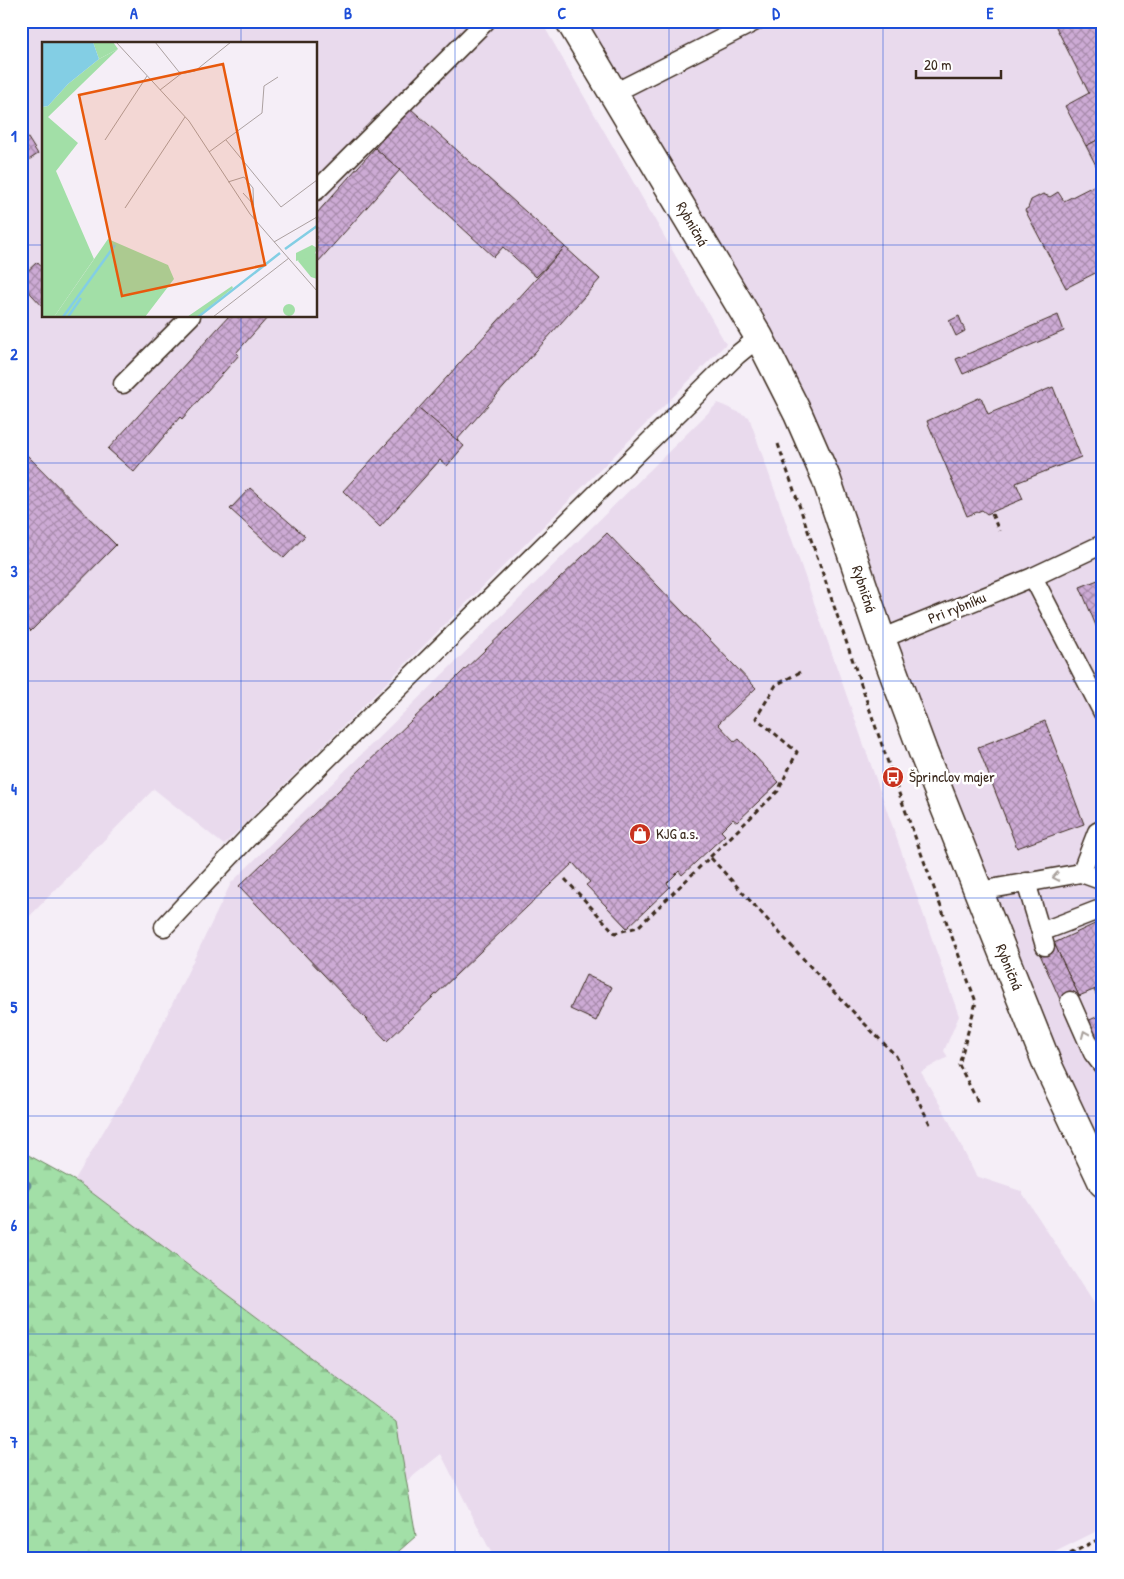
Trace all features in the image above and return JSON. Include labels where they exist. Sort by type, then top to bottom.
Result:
[{"type":"main road","name":"Rybničná","points":[[570,21],[780,374],[826,478],[881,640],[1048,1066],[1103,1184]]},
{"type":"lane","points":[[318,189],[486,21]]},
{"type":"lane","points":[[614,93],[756,21]]},
{"type":"lane","points":[[123,384],[189,318]]},
{"type":"lane","points":[[164,927],[263,822],[730,362],[759,337]]},
{"type":"lane","name":"Pri rybníku","points":[[881,640],[1032,577],[1103,544]]},
{"type":"lane","points":[[1032,577],[1103,713]]},
{"type":"lane","points":[[1080,873],[1097,832],[1103,829]]},
{"type":"lane","points":[[979,891],[1080,873],[1103,880]]},
{"type":"lane","points":[[1026,882],[1043,939],[1103,908]]},
{"type":"lane","points":[[1070,1001],[1093,1053],[1103,1066]]},
{"type":"path","points":[[776,437],[893,778],[976,1002],[959,1065],[978,1102]]},
{"type":"path","points":[[992,514],[999,531]]},
{"type":"path","points":[[566,879],[615,933],[638,927],[778,791],[797,752],[756,718],[776,685],[802,671]]},
{"type":"path","points":[[710,858],[830,988],[896,1056],[930,1126]]},
{"type":"path","points":[[1062,1558],[1103,1537]]},
{"type":"shaded area","points":[[21,21],[541,21],[726,344],[224,845],[154,789],[21,925]]},
{"type":"shaded area","points":[[570,21],[1103,21],[1103,1183],[826,478]]},
{"type":"shaded area","points":[[718,403],[749,417],[959,1016],[944,1051],[948,1057],[921,1072],[947,1117],[976,1176],[1021,1191],[1103,1317],[1103,1528],[1043,1558],[494,1558],[441,1454],[389,1495],[67,1193],[141,1068],[231,883]]},
{"type":"green space","points":[[21,1151],[79,1183],[396,1422],[416,1536],[391,1558],[21,1558]]},
{"type":"building","points":[[1053,21],[1103,21],[1103,137],[1086,146],[1065,106],[1089,93]]},
{"type":"building","points":[[410,108],[565,247],[536,277],[503,247],[494,257],[375,148]]},
{"type":"building","points":[[21,127],[38,154],[21,165]]},
{"type":"building","points":[[1103,137],[1103,179],[1086,146]]},
{"type":"building","points":[[375,148],[400,170],[318,262],[318,212]]},
{"type":"building","points":[[1103,181],[1103,269],[1066,288],[1025,210],[1028,208],[1031,200],[1043,194],[1050,197],[1058,192],[1064,201]]},
{"type":"building","points":[[565,247],[600,279],[456,441],[419,408]]},
{"type":"building","points":[[37,262],[42,268],[42,306],[21,283],[21,277]]},
{"type":"building","points":[[1058,315],[1064,331],[963,374],[956,359]]},
{"type":"building","points":[[959,316],[965,331],[956,336],[949,321]]},
{"type":"building","points":[[227,318],[267,318],[236,353],[239,355],[182,419],[180,417],[134,472],[108,449]]},
{"type":"building","points":[[1053,387],[1081,457],[1016,483],[1023,499],[987,514],[982,510],[967,516],[927,421],[981,397],[988,414]]},
{"type":"building","points":[[419,408],[464,446],[447,466],[440,460],[380,527],[343,491]]},
{"type":"building","points":[[21,449],[116,545],[31,631],[21,621]]},
{"type":"building","points":[[250,488],[305,536],[284,558],[230,509]]},
{"type":"building","points":[[607,533],[756,688],[718,724],[735,742],[739,739],[779,782],[737,822],[733,819],[721,831],[725,835],[682,875],[679,871],[667,883],[670,887],[627,928],[586,885],[590,882],[573,863],[387,1041],[239,886]]},
{"type":"building","points":[[1103,578],[1103,632],[1099,633],[1080,587]]},
{"type":"building","points":[[1045,721],[1084,824],[1017,848],[978,747]]},
{"type":"building","points":[[1099,922],[1103,930],[1103,986],[1079,996],[1054,943]]},
{"type":"building","points":[[1054,943],[1079,996],[1062,1004],[1038,950]]},
{"type":"building","points":[[586,975],[612,987],[596,1021],[570,1009]]},
{"type":"building","points":[[1103,986],[1103,1009],[1094,990]]},
{"type":"building","points":[[1103,1014],[1103,1060],[1083,1023]]},
{"type":"waterway","points":[[21,1191],[27,1185]]},
{"type":"place","name":"Šprinclov majer","points":[[893,777]]},
{"type":"place","name":"KJG a.s.","points":[[640,834]]}]
